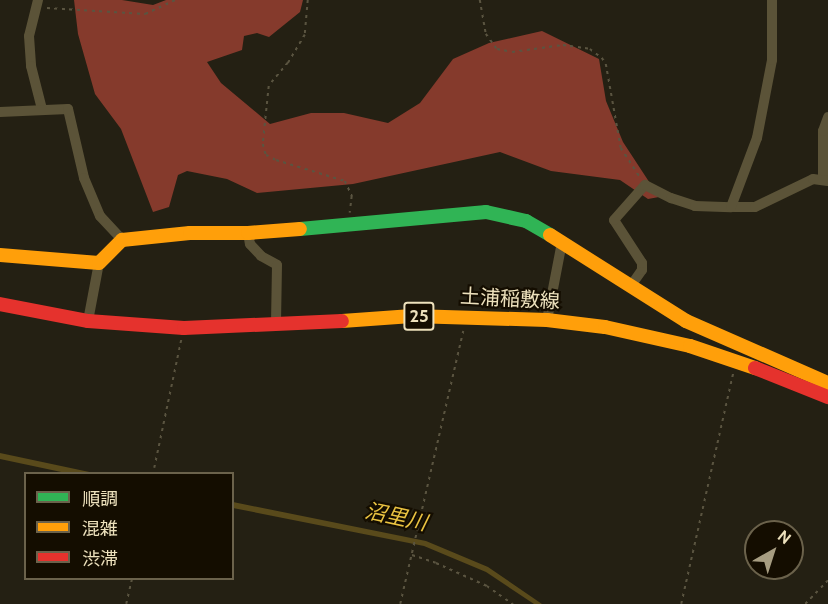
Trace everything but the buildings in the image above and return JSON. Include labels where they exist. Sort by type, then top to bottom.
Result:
[{"type":"street","points":[[731,207],[759,127],[772,60],[772,0]]},
{"type":"street","points":[[38,4],[29,36],[31,66],[42,110]]},
{"type":"street","points":[[0,112],[68,109],[84,178],[99,216],[122,240]]},
{"type":"street","points":[[630,287],[642,270],[642,263],[614,220],[645,185],[695,206],[755,207],[813,179],[826,180],[823,131],[828,117]]},
{"type":"street","points":[[88,321],[99,263],[122,240],[190,233],[248,232],[349,225],[486,212],[526,221],[686,321],[828,383]]},
{"type":"street","points":[[248,232],[250,244],[261,256],[277,265],[276,325]]},
{"type":"street","points":[[547,320],[562,242]]},
{"type":"street","points":[[0,255],[99,263]]},
{"type":"street","name":"土浦稲敷線","points":[[0,304],[88,321],[184,327],[276,325],[412,316],[467,315],[547,320],[605,327],[690,346],[736,360],[828,397]]},
{"type":"path","points":[[38,4],[145,14],[175,0]]},
{"type":"path","points":[[308,0],[305,35],[288,63],[269,86],[263,144],[266,154],[276,160],[345,181],[351,196],[349,225]]},
{"type":"path","points":[[480,0],[486,34],[497,49],[512,52],[563,45],[590,49],[602,58],[606,64],[621,148],[645,185]]},
{"type":"path","points":[[400,604],[467,315]]},
{"type":"path","points":[[154,468],[184,327]]},
{"type":"path","points":[[681,604],[736,360]]},
{"type":"path","points":[[411,555],[436,563],[487,586],[513,604]]},
{"type":"path","points":[[126,604],[132,580]]},
{"type":"path","points":[[805,604],[828,580]]},
{"type":"shaded area","points":[[74,0],[122,0],[153,5],[166,0],[303,0],[300,12],[269,37],[257,33],[244,36],[242,50],[207,62],[221,83],[270,124],[311,113],[344,113],[388,123],[420,103],[453,59],[489,43],[542,31],[599,59],[606,101],[623,142],[659,197],[648,199],[620,180],[551,171],[500,152],[353,184],[257,193],[227,179],[187,171],[178,175],[169,207],[153,212],[121,129],[95,94],[78,34]]},
{"type":"shaded area","points":[[0,453],[89,472],[61,472],[0,459]]},
{"type":"shaded area","name":"沼里川","points":[[234,502],[426,541],[488,567],[542,604],[534,604],[486,572],[424,546],[234,508]]},
{"type":"traffic: fast","points":[[300,229],[486,212],[526,221],[550,235]]},
{"type":"traffic: slow","points":[[0,255],[99,263],[122,240],[190,233],[248,233],[300,229]]},
{"type":"traffic: slow","points":[[550,235],[686,321],[828,383]]},
{"type":"traffic: slow","points":[[342,321],[412,316],[547,320],[605,327],[690,346],[755,368]]},
{"type":"traffic: jam","points":[[0,304],[88,321],[184,328],[342,321]]},
{"type":"traffic: jam","points":[[755,368],[828,397]]}]
